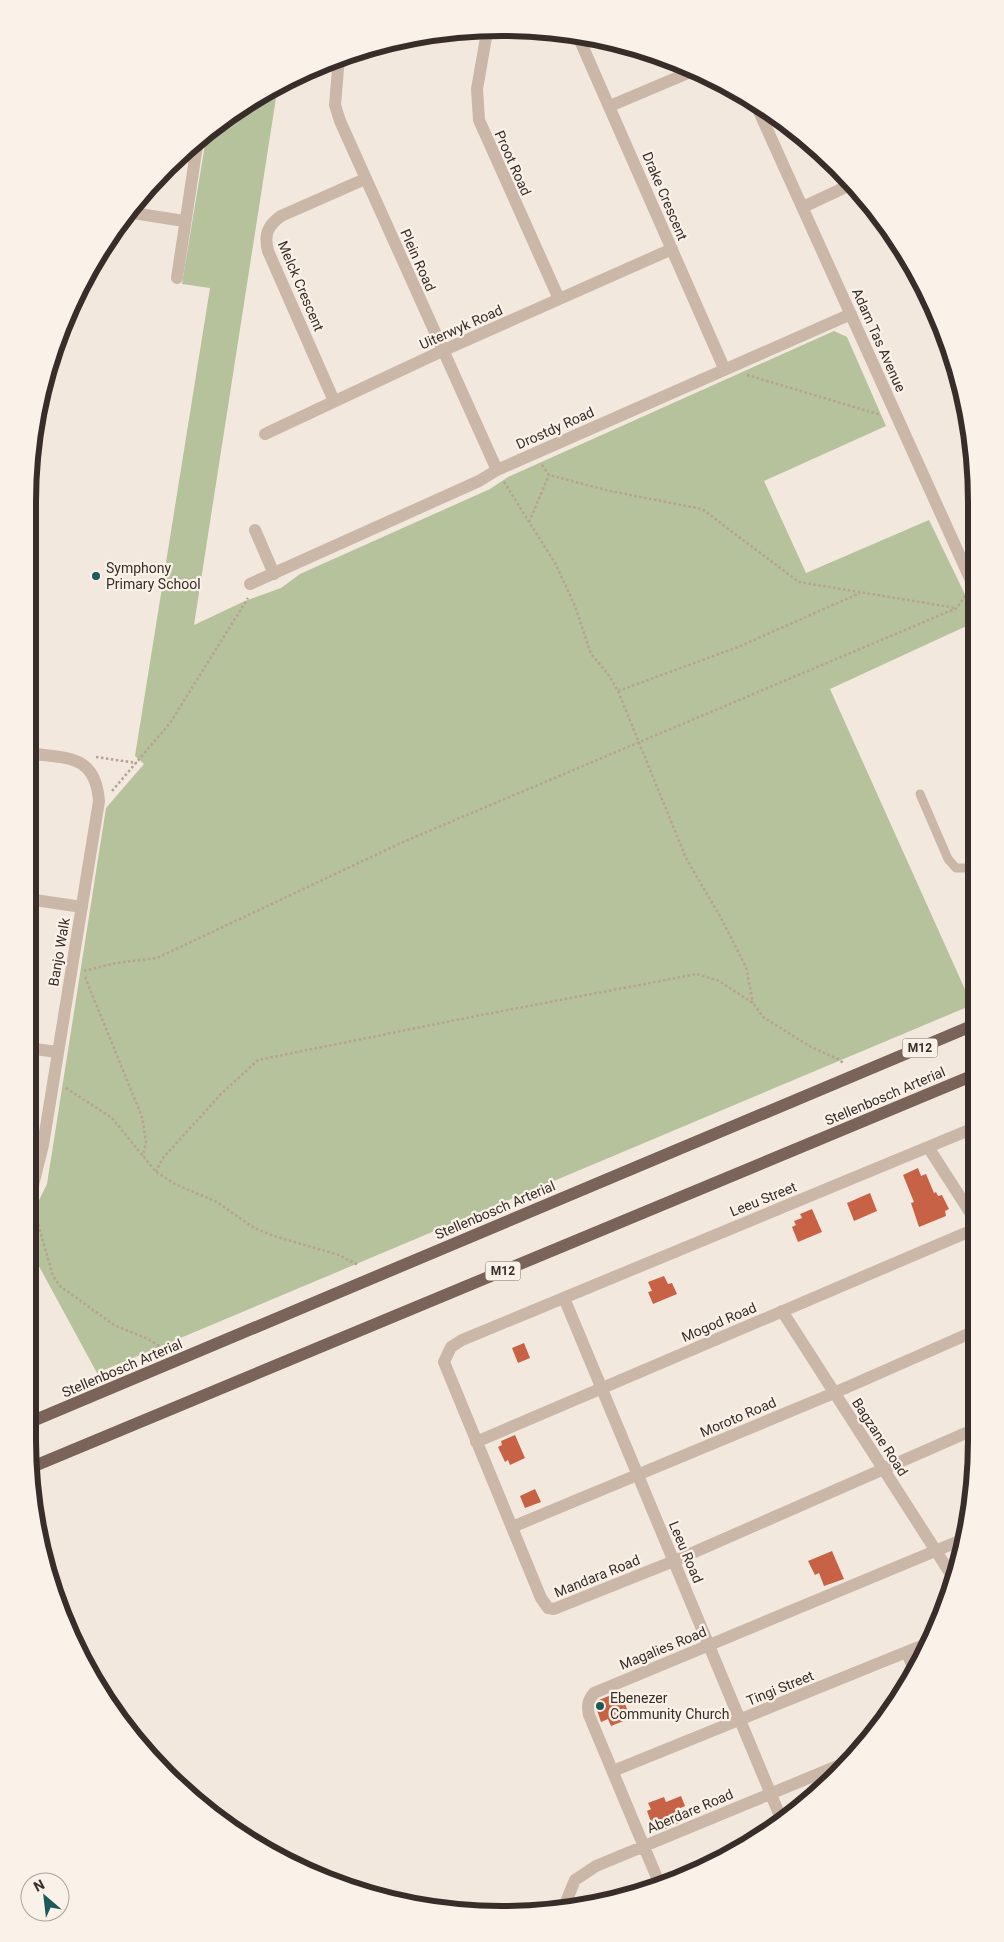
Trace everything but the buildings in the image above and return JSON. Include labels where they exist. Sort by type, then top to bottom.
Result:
[{"type":"main road","name":"Stellenbosch Arterial","points":[[36,1420],[968,1028]]},
{"type":"main road","name":"Stellenbosch Arterial","points":[[37,1465],[968,1077]]},
{"type":"street","name":"Proot Road","points":[[484,37],[476,104],[479,120],[559,299]]},
{"type":"street","name":"Drake Crescent","points":[[581,43],[724,368]]},
{"type":"street","name":"Plein Road","points":[[338,66],[335,105],[365,179],[497,470]]},
{"type":"street","points":[[610,106],[685,74]]},
{"type":"street","name":"Adam Tas Avenue","points":[[762,116],[898,420],[968,584]]},
{"type":"street","points":[[177,278],[196,151]]},
{"type":"street","name":"Melck Crescent","points":[[334,401],[268,251],[266,231],[272,222],[281,216],[365,179]]},
{"type":"street","points":[[802,207],[845,187]]},
{"type":"street","points":[[136,213],[184,221]]},
{"type":"street","name":"Uiterwyk Road","points":[[265,434],[442,351],[672,249]]},
{"type":"street","name":"Drostdy Road","points":[[250,584],[724,368],[851,314]]},
{"type":"street","points":[[255,530],[274,574]]},
{"type":"street","name":"Banjo Walk","points":[[36,754],[79,761],[96,779],[99,801],[82,907],[77,970],[57,1052],[43,1145],[36,1173]]},
{"type":"street","points":[[36,900],[82,907]]},
{"type":"street","points":[[36,1049],[57,1052]]},
{"type":"street","name":"Leeu Street","points":[[564,1298],[968,1130]]},
{"type":"street","points":[[928,1147],[968,1209]]},
{"type":"street","name":"Mogod Road","points":[[476,1442],[968,1232]]},
{"type":"street","name":"Leeu Road","points":[[564,1298],[779,1814]]},
{"type":"street","name":"Mandara Road","points":[[564,1298],[462,1340],[451,1347],[445,1356],[445,1369],[540,1598],[548,1608],[554,1609],[674,1561],[968,1432]]},
{"type":"street","name":"Bagzane Road","points":[[782,1311],[949,1571]]},
{"type":"street","name":"Moroto Road","points":[[512,1528],[834,1393],[968,1334]]},
{"type":"street","name":"Magalies Road","points":[[657,1879],[589,1715],[588,1702],[590,1697],[594,1693],[956,1542]]},
{"type":"street","name":"Tingi Street","points":[[613,1771],[919,1647]]},
{"type":"street","points":[[907,1653],[911,1662]]},
{"type":"street","name":"Aberdare Road","points":[[565,1902],[575,1880],[582,1873],[832,1768]]},
{"type":"lane","points":[[920,794],[948,859],[956,868],[968,868]]},
{"type":"path","points":[[724,368],[898,420]]},
{"type":"path","points":[[535,453],[549,475],[610,491],[702,509],[799,582],[957,608]]},
{"type":"path","points":[[497,470],[555,563],[575,606],[591,654],[608,674],[618,691],[686,858],[721,918],[746,967],[753,1003]]},
{"type":"path","points":[[529,522],[549,475]]},
{"type":"path","points":[[618,691],[738,647],[861,592]]},
{"type":"path","points":[[144,1156],[146,1142],[142,1117],[77,970],[157,958],[403,842],[957,608],[968,592]]},
{"type":"path","points":[[108,796],[170,723],[247,602]]},
{"type":"path","points":[[95,756],[137,763]]},
{"type":"path","points":[[156,1172],[162,1159],[220,1094],[258,1060],[697,974],[718,981],[753,1003],[763,1017],[811,1047],[843,1063]]},
{"type":"path","points":[[52,1086],[64,1087],[112,1118],[156,1172],[175,1184],[217,1202],[254,1228],[274,1236],[339,1255],[358,1265]]},
{"type":"path","points":[[36,1220],[53,1276],[60,1286],[114,1325],[148,1338],[161,1347]]},
{"type":"green space","points":[[276,95],[194,625],[245,601],[281,588],[300,574],[490,489],[508,477],[834,331],[847,337],[886,426],[764,481],[806,573],[929,520],[968,601],[968,625],[830,689],[968,996],[968,1007],[97,1373],[36,1261],[36,1207],[47,1184],[106,808],[144,764],[135,756],[210,288],[182,284],[205,143],[243,115]]},
{"type":"place","name":"Symphony Primary School","points":[[96,576]]},
{"type":"place","name":"Ebenezer Community Church","points":[[600,1706]]}]
